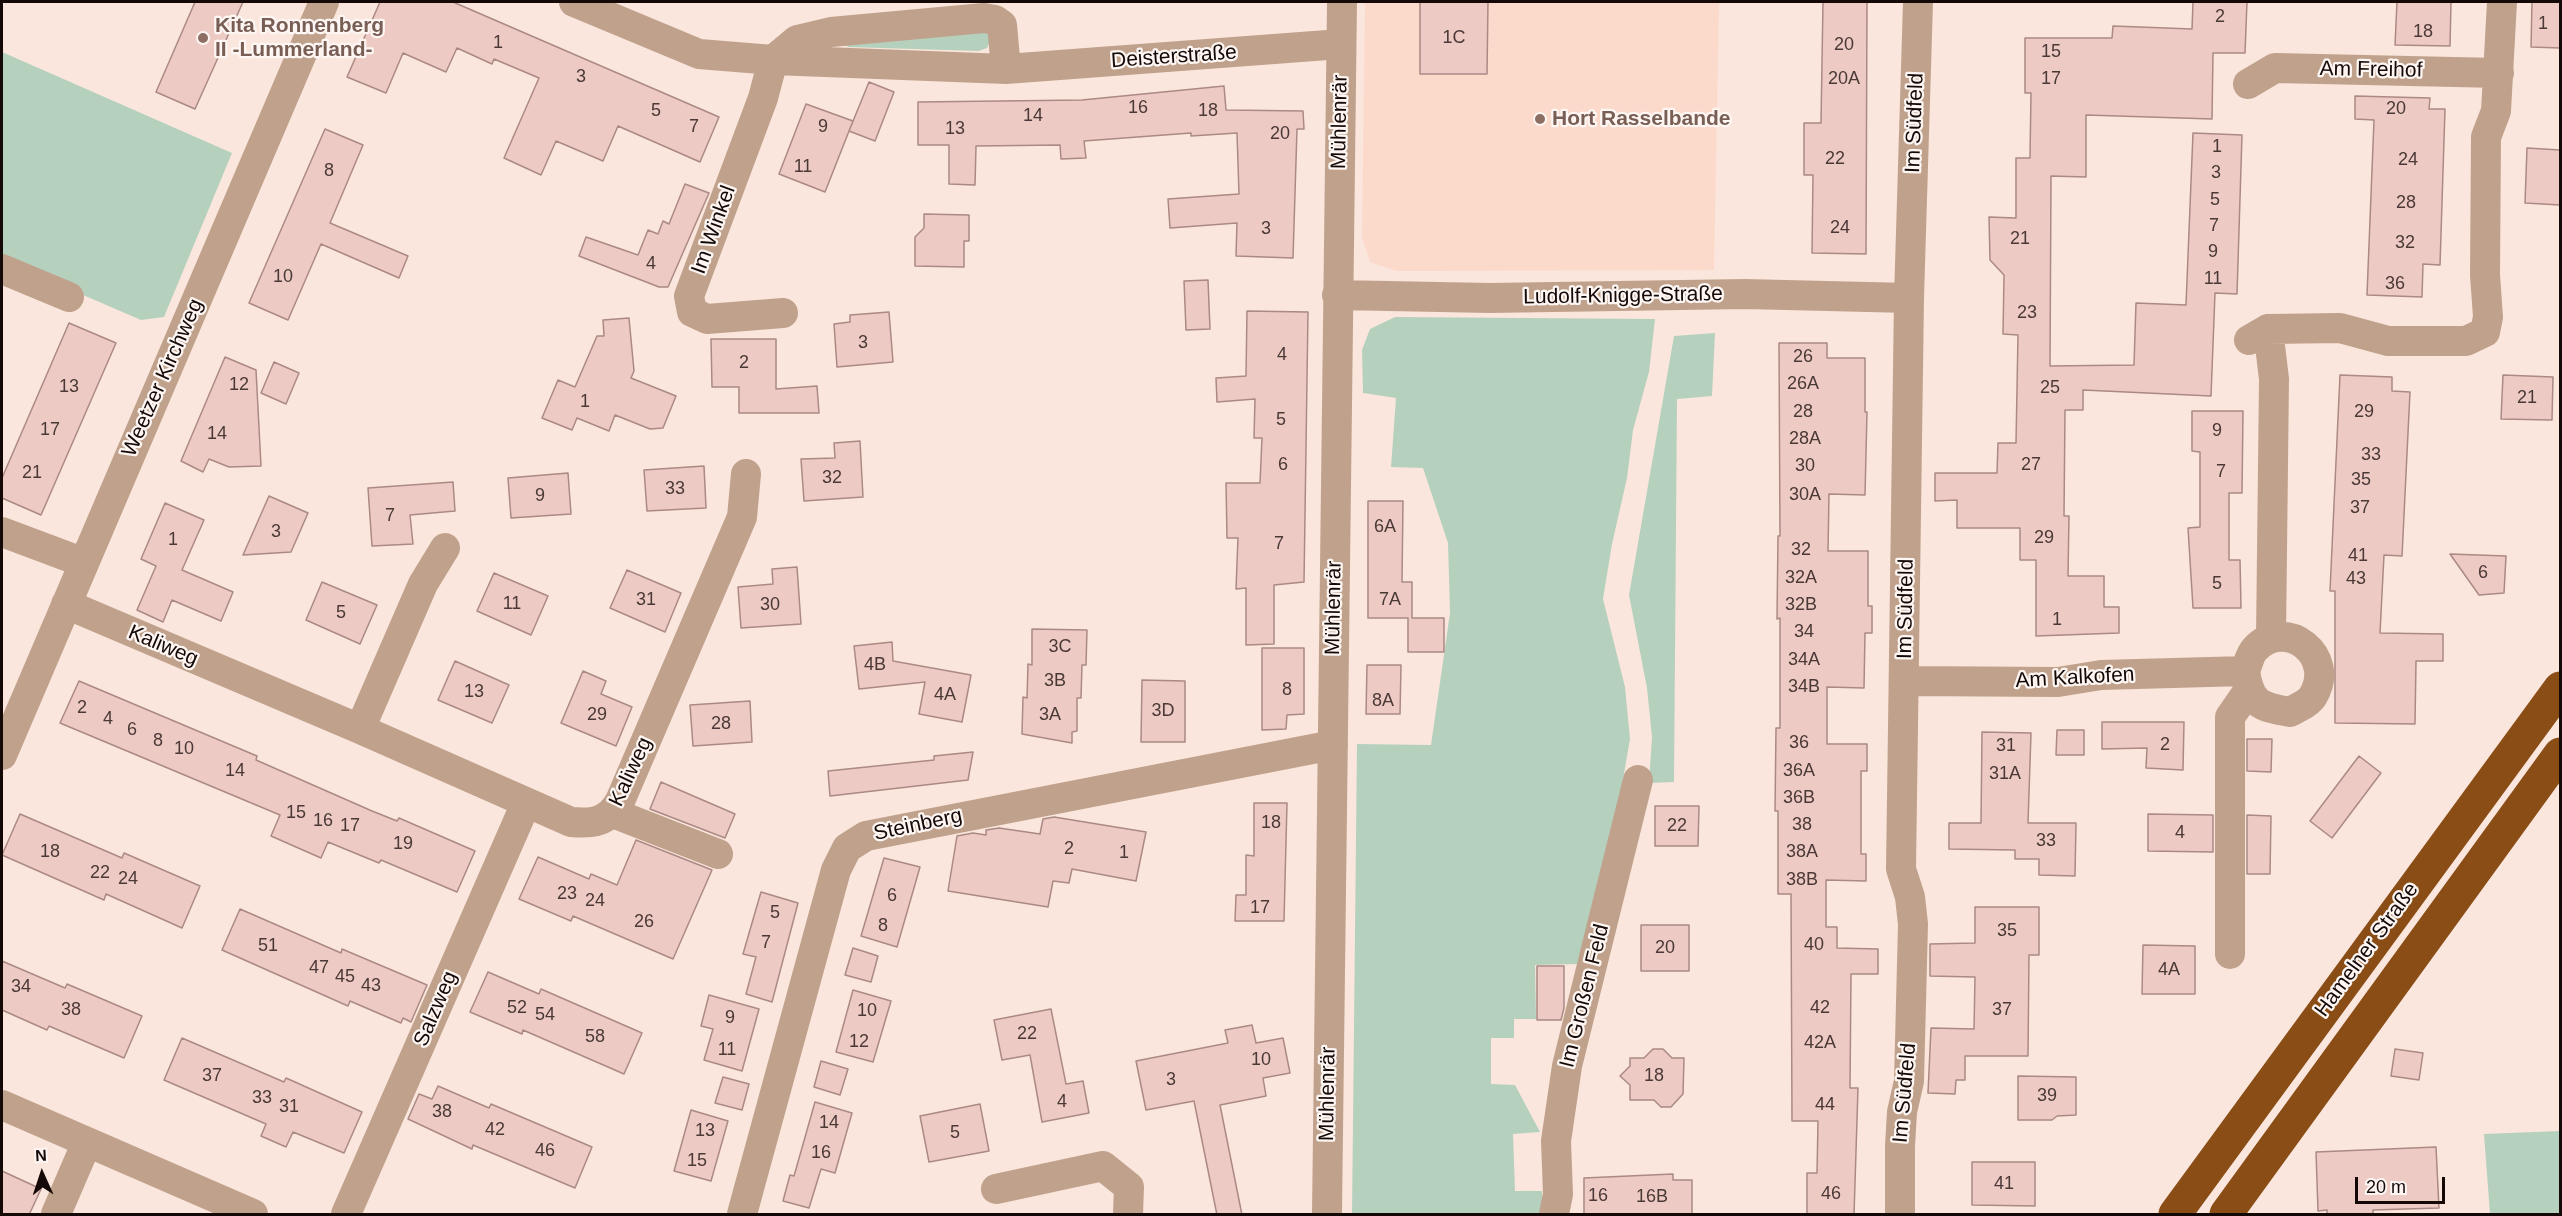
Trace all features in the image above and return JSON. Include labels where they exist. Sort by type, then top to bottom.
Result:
[{"type":"highway","name":"Hamelner Straße","points":[[2175,1215],[2560,688]]},
{"type":"highway","points":[[2226,1215],[2560,754]]},
{"type":"street","name":"Weetzer Kirchweg","points":[[2,755],[82,562],[324,2]]},
{"type":"street","name":"Deisterstraße","points":[[574,2],[699,54],[773,60],[1006,69],[1341,45]]},
{"type":"street","name":"Mühlenrär","points":[[1327,1215],[1342,2]]},
{"type":"street","name":"Im Südfeld","points":[[1900,1215],[1902,1112],[1909,1081],[1913,924],[1910,897],[1901,869],[1910,298],[1918,2]]},
{"type":"street","points":[[2271,638],[2274,379],[2259,335],[2340,328],[2388,341],[2466,341],[2485,332],[2488,317],[2485,274],[2486,137],[2496,111],[2502,2]]},
{"type":"street","points":[[773,60],[797,40],[831,32],[984,18],[995,20],[1002,25],[1006,69]]},
{"type":"street","name":"Im Winkel","points":[[773,60],[763,98],[689,296],[692,312],[706,319],[783,313]]},
{"type":"street","name":"Am Freihof","points":[[2248,84],[2275,68],[2499,73]]},
{"type":"street","points":[[2,269],[69,297]]},
{"type":"street","name":"Ludolf-Knigge-Straße","points":[[1337,295],[1490,298],[1745,294],[1910,298]]},
{"type":"street","name":"Kaliweg","points":[[66,604],[571,822],[593,824],[613,813],[742,517],[746,474]]},
{"type":"street","points":[[2,532],[82,562]]},
{"type":"street","points":[[360,729],[423,584],[445,548]]},
{"type":"street","points":[[2230,954],[2230,717],[2247,681],[2254,650],[2271,638],[2292,638],[2309,647],[2318,660],[2321,675],[2313,698],[2290,712],[2265,708],[2247,681]]},
{"type":"street","name":"Am Kalkofen","points":[[1905,681],[2058,682],[2101,675],[2247,681]]},
{"type":"street","name":"Steinberg","points":[[742,1215],[836,870],[847,848],[866,836],[1333,745]]},
{"type":"street","name":"Im Großen Feld","points":[[1554,1215],[1558,1194],[1556,1141],[1567,1066],[1638,780]]},
{"type":"street","name":"Salzweg","points":[[346,1215],[526,803]]},
{"type":"street","points":[[613,813],[718,854]]},
{"type":"street","points":[[2,1105],[253,1215]]},
{"type":"street","points":[[56,1215],[87,1142]]},
{"type":"street","points":[[996,1189],[1103,1166],[1129,1187],[1128,1215]]},
{"type":"shaded area","name":"Hort Rasselbande","points":[[1365,2],[1719,2],[1714,270],[1396,271],[1370,262],[1362,237]]},
{"type":"green space","points":[[970,26],[988,33],[990,41],[987,48],[979,51],[848,47],[844,44]]},
{"type":"green space","points":[[2,52],[232,153],[164,317],[141,320],[2,260]]},
{"type":"green space","points":[[1395,317],[1655,319],[1649,372],[1633,430],[1627,478],[1612,544],[1603,599],[1625,687],[1630,739],[1620,797],[1578,964],[1535,965],[1536,1019],[1514,1019],[1514,1038],[1491,1038],[1491,1084],[1515,1085],[1540,1132],[1513,1134],[1515,1191],[1542,1191],[1542,1214],[1352,1214],[1357,744],[1431,745],[1450,613],[1448,543],[1423,468],[1391,467],[1396,398],[1363,393],[1362,350],[1370,329]]},
{"type":"green space","points":[[1715,333],[1712,396],[1677,399],[1674,782],[1649,783],[1652,737],[1647,688],[1629,595],[1674,336]]},
{"type":"green space","points":[[2560,1131],[2560,1214],[2490,1214],[2484,1134]]},
{"type":"building","name":"Kita Ronnenberg II -Lummerland-","points":[[195,2],[243,2],[195,109],[156,92]]},
{"type":"building","points":[[380,2],[453,2],[719,117],[700,162],[618,126],[603,161],[556,141],[541,175],[504,158],[539,78],[494,59],[492,64],[457,48],[446,72],[403,53],[386,93],[347,77]]},
{"type":"building","points":[[1420,2],[1488,2],[1487,74],[1420,74]]},
{"type":"building","points":[[1823,2],[1867,2],[1866,254],[1812,253],[1813,175],[1804,175],[1804,123],[1821,123]]},
{"type":"building","points":[[2193,2],[2247,2],[2245,53],[2213,53],[2212,119],[2086,115],[2086,177],[2051,176],[2050,366],[2134,365],[2136,303],[2186,305],[2193,133],[2242,135],[2237,294],[2215,293],[2211,396],[2083,390],[2083,410],[2065,410],[2064,516],[2069,516],[2068,576],[2104,576],[2104,607],[2119,607],[2119,633],[2036,636],[2036,560],[2020,560],[2020,528],[1957,528],[1957,500],[1935,501],[1935,473],[1997,473],[1998,443],[2016,443],[2018,335],[2003,334],[2004,275],[1990,260],[1989,217],[2016,218],[2016,158],[2030,158],[2031,93],[2025,93],[2025,38],[2112,38],[2113,26],[2192,29]]},
{"type":"building","points":[[2397,2],[2451,2],[2450,46],[2395,45]]},
{"type":"building","points":[[2532,2],[2560,2],[2560,48],[2531,47]]},
{"type":"building","points":[[869,82],[894,92],[875,141],[849,131]]},
{"type":"building","points":[[1224,86],[1226,110],[1303,111],[1304,129],[1297,129],[1293,258],[1236,256],[1237,223],[1170,228],[1168,199],[1239,194],[1237,133],[1191,136],[1191,133],[1084,141],[1086,158],[1061,159],[1060,145],[976,146],[975,185],[949,184],[949,145],[918,145],[918,102],[1082,100]]},
{"type":"building","points":[[2355,96],[2430,98],[2429,109],[2445,109],[2440,265],[2423,264],[2422,297],[2367,295],[2374,120],[2355,119]]},
{"type":"building","points":[[806,104],[853,121],[825,192],[779,174]]},
{"type":"building","points":[[325,129],[363,145],[330,223],[408,256],[399,278],[321,244],[288,320],[249,303]]},
{"type":"building","points":[[2527,148],[2560,150],[2560,205],[2525,203]]},
{"type":"building","points":[[685,184],[709,193],[668,287],[659,287],[579,256],[586,237],[638,255],[648,230],[658,234],[663,221],[669,224]]},
{"type":"building","points":[[924,214],[969,215],[969,241],[964,241],[964,267],[915,266],[915,237],[924,228]]},
{"type":"building","points":[[1208,280],[1210,329],[1186,330],[1184,281]]},
{"type":"building","points":[[1247,311],[1308,312],[1304,582],[1274,585],[1274,644],[1246,645],[1246,588],[1236,589],[1238,538],[1227,538],[1226,483],[1260,483],[1262,438],[1254,438],[1255,399],[1217,402],[1216,378],[1246,376]]},
{"type":"building","points":[[889,312],[893,362],[837,367],[834,324],[850,322],[850,315]]},
{"type":"building","points":[[629,318],[634,371],[631,378],[676,396],[663,428],[650,429],[615,415],[609,431],[577,418],[572,430],[542,418],[558,380],[575,387],[597,336],[604,336],[603,320]]},
{"type":"building","points":[[69,323],[116,343],[41,515],[2,498],[2,478]]},
{"type":"building","points":[[711,339],[776,339],[776,389],[817,386],[819,413],[739,413],[739,387],[712,387]]},
{"type":"building","points":[[1779,343],[1827,343],[1827,358],[1865,358],[1865,412],[1867,412],[1865,495],[1829,494],[1828,551],[1868,551],[1868,606],[1872,606],[1872,633],[1865,633],[1864,688],[1827,687],[1827,744],[1867,744],[1867,771],[1861,771],[1861,854],[1866,854],[1866,881],[1826,880],[1826,927],[1837,927],[1837,948],[1878,949],[1878,974],[1851,974],[1850,1088],[1858,1088],[1854,1215],[1807,1215],[1807,1173],[1817,1173],[1818,1121],[1792,1121],[1791,894],[1778,894],[1778,811],[1775,811],[1776,728],[1780,728],[1780,618],[1777,619],[1778,536],[1780,536]]},
{"type":"building","points":[[225,357],[256,370],[261,466],[229,467],[209,459],[203,472],[181,461]]},
{"type":"building","points":[[274,362],[299,373],[286,404],[261,393]]},
{"type":"building","points":[[2340,375],[2392,377],[2392,391],[2410,392],[2402,556],[2384,555],[2380,633],[2443,634],[2443,661],[2416,661],[2415,724],[2335,723],[2335,591],[2330,591]]},
{"type":"building","points":[[2503,375],[2553,377],[2552,420],[2501,419]]},
{"type":"building","points":[[2192,411],[2243,411],[2242,493],[2229,493],[2229,560],[2240,560],[2241,608],[2193,608],[2188,528],[2200,527],[2200,452],[2192,451]]},
{"type":"building","points":[[860,441],[863,497],[804,501],[801,459],[835,458],[834,443]]},
{"type":"building","points":[[704,466],[706,508],[647,511],[644,470]]},
{"type":"building","points":[[568,473],[571,514],[511,518],[508,478]]},
{"type":"building","points":[[453,482],[455,511],[410,515],[413,544],[372,546],[368,488]]},
{"type":"building","points":[[269,496],[308,513],[291,552],[243,555]]},
{"type":"building","points":[[1368,501],[1403,501],[1402,582],[1412,582],[1412,618],[1444,618],[1444,652],[1408,652],[1408,618],[1368,618]]},
{"type":"building","points":[[165,503],[204,520],[182,570],[233,592],[221,621],[172,600],[163,622],[137,610],[156,566],[141,559]]},
{"type":"building","points":[[2450,554],[2506,556],[2504,593],[2479,595]]},
{"type":"building","points":[[797,567],[801,624],[741,628],[738,587],[773,584],[772,569]]},
{"type":"building","points":[[627,570],[681,593],[665,632],[610,608]]},
{"type":"building","points":[[494,573],[548,596],[531,635],[477,611]]},
{"type":"building","points":[[322,582],[377,605],[360,644],[306,620]]},
{"type":"building","points":[[1032,629],[1087,630],[1086,665],[1082,665],[1081,698],[1077,698],[1077,731],[1072,732],[1072,743],[1022,734],[1023,697],[1027,698],[1028,664],[1032,665]]},
{"type":"building","points":[[892,642],[893,661],[971,675],[962,722],[919,714],[925,682],[859,689],[854,646]]},
{"type":"building","points":[[1262,648],[1304,648],[1304,714],[1287,715],[1286,729],[1262,730]]},
{"type":"building","points":[[455,661],[509,685],[492,723],[438,700]]},
{"type":"building","points":[[1367,665],[1401,665],[1400,714],[1366,714]]},
{"type":"building","points":[[583,671],[606,681],[601,694],[632,707],[616,746],[561,723]]},
{"type":"building","points":[[1142,680],[1185,681],[1185,742],[1141,742]]},
{"type":"building","points":[[79,681],[257,756],[256,760],[372,811],[397,821],[399,818],[475,851],[457,892],[381,860],[379,863],[328,842],[321,858],[271,836],[280,815],[60,723]]},
{"type":"building","points":[[750,701],[752,742],[693,746],[690,705]]},
{"type":"building","points":[[2102,722],[2184,722],[2183,770],[2146,768],[2147,748],[2102,749]]},
{"type":"building","points":[[2057,730],[2084,730],[2084,755],[2056,755]]},
{"type":"building","points":[[1982,732],[2031,733],[2028,823],[2076,823],[2075,876],[2039,875],[2039,859],[2015,859],[2015,850],[1949,849],[1949,823],[1981,823]]},
{"type":"building","points":[[2247,739],[2272,739],[2271,772],[2247,771]]},
{"type":"building","points":[[973,752],[968,780],[830,796],[828,771],[934,760],[934,756]]},
{"type":"building","points":[[2359,756],[2381,773],[2332,838],[2310,821]]},
{"type":"building","points":[[661,782],[735,814],[725,838],[650,809]]},
{"type":"building","points":[[1254,803],[1287,803],[1284,921],[1235,921],[1236,895],[1246,895],[1246,855],[1254,856]]},
{"type":"building","points":[[1655,806],[1699,806],[1698,846],[1655,846]]},
{"type":"building","points":[[20,814],[122,858],[124,853],[200,886],[182,928],[106,894],[104,900],[2,855]]},
{"type":"building","points":[[2148,814],[2213,815],[2213,852],[2148,851]]},
{"type":"building","points":[[2247,815],[2271,816],[2270,874],[2247,874]]},
{"type":"building","points":[[1054,817],[1146,832],[1136,881],[1072,869],[1069,883],[1053,881],[1048,907],[948,891],[957,836],[973,833],[986,835],[986,830],[999,828],[1040,834],[1043,819]]},
{"type":"building","points":[[636,840],[712,870],[673,959],[573,916],[571,921],[519,899],[538,857],[589,879],[591,874],[617,885]]},
{"type":"building","points":[[884,858],[920,867],[897,947],[861,936]]},
{"type":"building","points":[[761,892],[798,903],[772,1002],[746,994],[756,957],[743,954]]},
{"type":"building","points":[[1975,907],[2039,907],[2039,955],[2029,955],[2028,1056],[1965,1056],[1965,1080],[1956,1080],[1955,1094],[1928,1093],[1931,1028],[1974,1029],[1975,977],[1930,976],[1930,944],[1975,943]]},
{"type":"building","points":[[240,909],[341,953],[342,949],[427,985],[411,1022],[403,1018],[401,1023],[350,1001],[348,1006],[222,950]]},
{"type":"building","points":[[1641,925],[1689,925],[1689,971],[1641,971]]},
{"type":"building","points":[[2143,945],[2195,946],[2195,994],[2142,994]]},
{"type":"building","points":[[853,948],[878,956],[871,982],[845,975]]},
{"type":"building","points":[[2,961],[65,988],[67,984],[142,1016],[124,1058],[49,1026],[47,1030],[2,1010]]},
{"type":"building","points":[[1537,966],[1564,966],[1564,1008],[1561,1020],[1537,1020]]},
{"type":"building","points":[[488,972],[539,994],[541,989],[642,1033],[624,1074],[523,1030],[522,1034],[470,1012]]},
{"type":"building","points":[[853,990],[891,1001],[873,1062],[836,1052]]},
{"type":"building","points":[[709,995],[759,1009],[742,1071],[704,1060],[713,1029],[701,1026]]},
{"type":"building","points":[[1051,1009],[1066,1084],[1083,1081],[1089,1113],[1042,1122],[1030,1055],[1002,1060],[994,1020]]},
{"type":"building","points":[[1252,1025],[1256,1043],[1283,1038],[1290,1073],[1263,1078],[1266,1096],[1220,1105],[1242,1215],[1217,1215],[1194,1101],[1146,1110],[1136,1061],[1228,1043],[1225,1030]]},
{"type":"building","points":[[182,1038],[284,1082],[286,1078],[362,1112],[344,1153],[293,1132],[286,1147],[261,1136],[266,1124],[164,1080]]},
{"type":"building","points":[[1653,1049],[1663,1049],[1672,1058],[1684,1058],[1683,1094],[1671,1107],[1661,1107],[1654,1100],[1630,1100],[1630,1085],[1620,1076],[1630,1066],[1630,1058],[1644,1058]]},
{"type":"building","points":[[2395,1049],[2423,1053],[2419,1080],[2391,1076]]},
{"type":"building","points":[[821,1061],[848,1069],[840,1095],[814,1087]]},
{"type":"building","points":[[2018,1076],[2076,1077],[2076,1115],[2057,1116],[2052,1120],[2018,1120]]},
{"type":"building","points":[[723,1077],[749,1084],[742,1110],[715,1103]]},
{"type":"building","points":[[438,1086],[489,1108],[491,1104],[592,1147],[575,1188],[473,1145],[472,1149],[408,1119],[419,1094],[432,1099]]},
{"type":"building","points":[[815,1102],[852,1113],[835,1173],[821,1169],[809,1208],[783,1201],[790,1175],[794,1176]]},
{"type":"building","points":[[980,1104],[989,1151],[929,1162],[920,1116]]},
{"type":"building","points":[[691,1110],[728,1121],[711,1181],[674,1171]]},
{"type":"building","points":[[2436,1147],[2439,1208],[2373,1210],[2373,1215],[2327,1215],[2327,1210],[2318,1211],[2316,1152]]},
{"type":"building","points":[[1972,1162],[2035,1162],[2035,1206],[1972,1205]]},
{"type":"building","points":[[2,1171],[41,1189],[29,1215],[2,1215]]},
{"type":"building","points":[[1673,1174],[1673,1180],[1692,1180],[1692,1215],[1584,1215],[1584,1178]]},
{"type":"place","name":"Kita Ronnenberg II -Lummerland-","points":[[203,38]]},
{"type":"place","name":"Hort Rasselbande","points":[[1540,119]]}]
